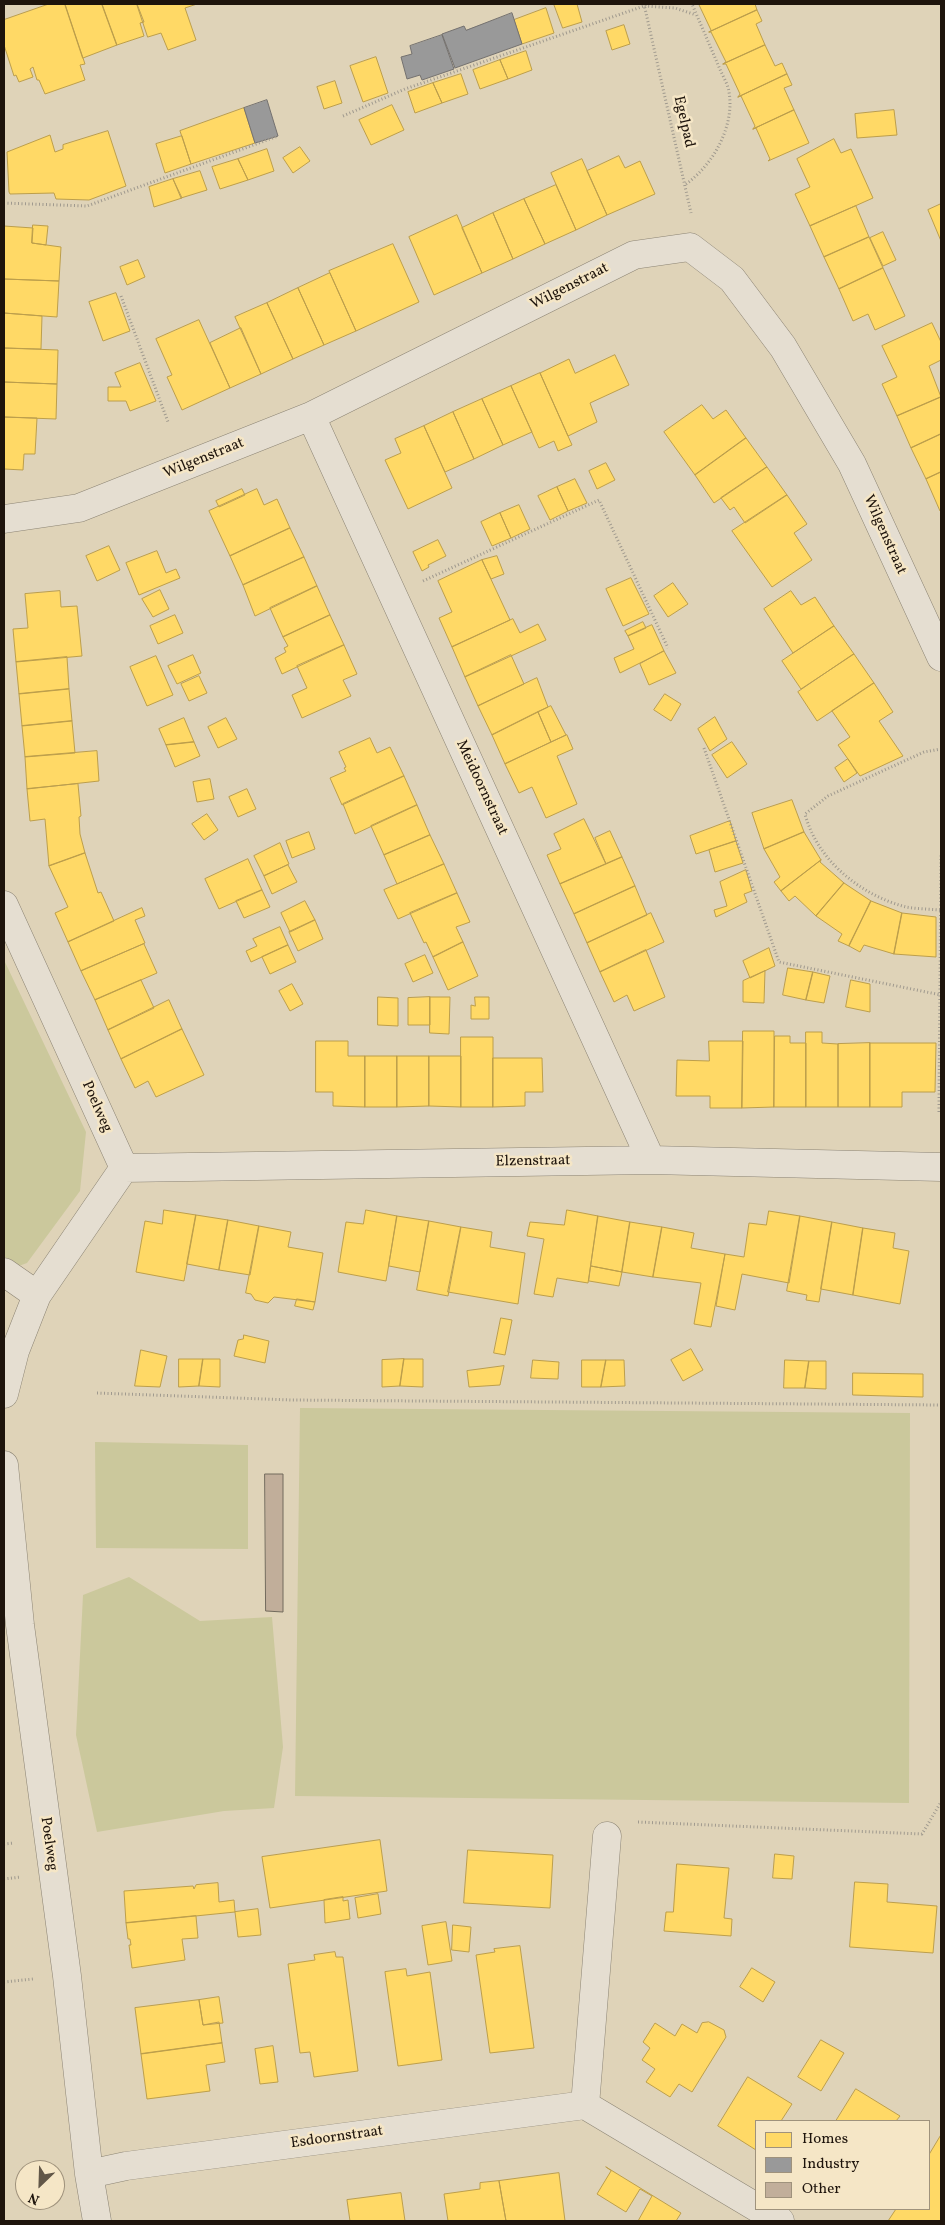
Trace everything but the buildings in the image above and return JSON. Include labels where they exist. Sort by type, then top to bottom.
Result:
[{"type":"street","name":"Wilgenstraat","points":[[4,519],[79,508],[311,416],[634,255],[690,247],[732,279],[783,347],[852,464],[941,657]]},
{"type":"street","name":"Meidoornstraat","points":[[311,416],[651,1160]]},
{"type":"street","name":"Poelweg","points":[[4,905],[124,1168]]},
{"type":"street","name":"Elzenstraat","points":[[124,1168],[651,1160],[941,1167]]},
{"type":"street","points":[[4,1394],[15,1351],[36,1295],[124,1168]]},
{"type":"street","points":[[4,1272],[36,1295]]},
{"type":"street","name":"Poelweg","points":[[4,1465],[12,1625],[67,1976],[89,2174],[97,2221]]},
{"type":"street","points":[[607,1836],[585,2105],[755,2207]]},
{"type":"street","name":"Esdoornstraat","points":[[89,2174],[126,2166],[585,2105]]},
{"type":"street","points":[[761,2210],[780,2221]]},
{"type":"path","points":[[686,184],[700,174],[715,151],[722,139],[730,114],[729,90],[692,4]]},
{"type":"path","points":[[343,116],[405,89],[645,5],[675,8],[697,15]]},
{"type":"path","name":"Egelpad","points":[[645,5],[691,206],[690,247]]},
{"type":"path","points":[[4,203],[88,206],[278,136]]},
{"type":"path","points":[[121,296],[168,422]]},
{"type":"path","points":[[418,583],[599,500],[668,648]]},
{"type":"path","points":[[704,748],[779,962],[941,995]]},
{"type":"path","points":[[940,910],[906,907],[875,896],[849,879],[826,856],[809,828],[805,814],[837,792],[924,752],[941,749]]},
{"type":"path","points":[[939,1112],[941,855]]},
{"type":"path","points":[[97,1393],[291,1400],[941,1405]]},
{"type":"path","points":[[607,1836],[611,1821],[922,1834],[941,1802]]},
{"type":"shaded area","points":[[4,960],[86,1132],[80,1191],[27,1263],[16,1267],[4,1256]]},
{"type":"shaded area","points":[[300,1408],[910,1413],[909,1803],[295,1796]]},
{"type":"shaded area","points":[[95,1442],[248,1445],[248,1549],[96,1548]]},
{"type":"shaded area","points":[[129,1577],[200,1621],[272,1617],[283,1747],[274,1808],[224,1811],[97,1832],[76,1735],[83,1595]]}]
